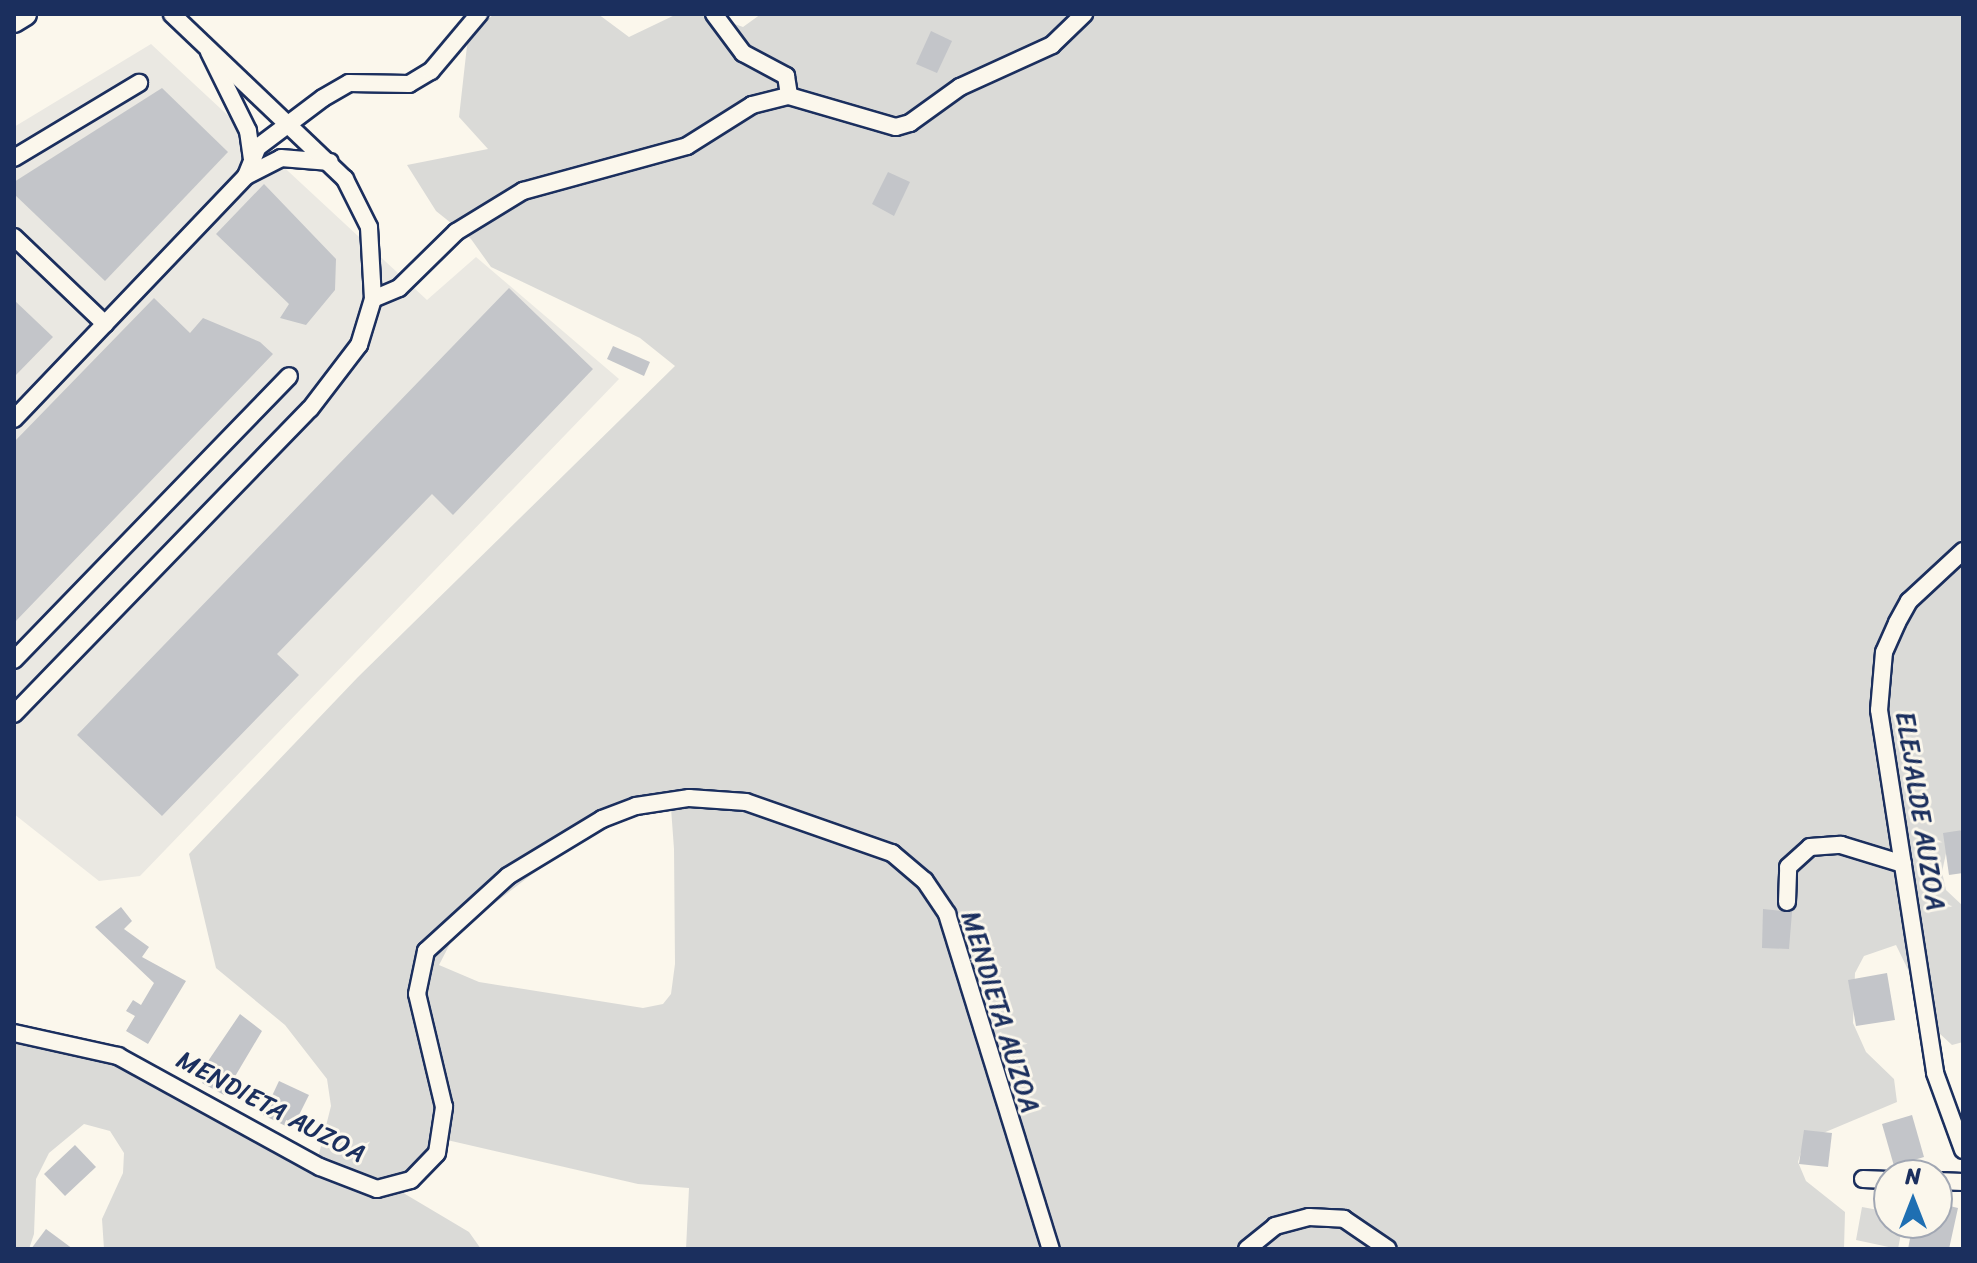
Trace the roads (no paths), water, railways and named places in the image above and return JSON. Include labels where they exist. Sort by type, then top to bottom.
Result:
[{"type":"main road","points":[[14,21],[25,14]]},
{"type":"street","points":[[14,714],[310,409],[359,345],[373,299],[369,227],[330,162],[172,14]]},
{"type":"street","points":[[246,176],[252,158],[268,138],[294,125],[349,83],[409,84],[431,71],[479,14]]},
{"type":"street","points":[[714,14],[743,53],[786,76],[789,96]]},
{"type":"street","points":[[373,299],[399,288],[456,232],[523,191],[687,146],[752,105],[789,96],[896,127],[910,123],[960,87],[1052,45],[1084,14]]},
{"type":"street","points":[[205,44],[248,131],[252,158]]},
{"type":"street","points":[[14,158],[139,83]]},
{"type":"street","points":[[281,158],[294,125]]},
{"type":"street","points":[[14,419],[246,176],[281,158],[330,162]]},
{"type":"street","points":[[14,237],[105,324]]},
{"type":"street","points":[[14,660],[289,376]]},
{"type":"street","name":"ELEJALDE AUZOA","points":[[1963,551],[1909,601],[1884,652],[1879,710],[1935,1073],[1963,1150]]},
{"type":"street","name":"MENDIETA AUZOA","points":[[14,1033],[118,1056],[320,1167],[377,1189],[411,1180],[437,1153],[444,1107],[417,994],[426,951],[508,876],[602,819],[636,806],[689,798],[746,802],[892,853],[925,881],[947,914],[1051,1249]]},
{"type":"street","points":[[1787,902],[1788,867],[1810,847],[1841,845],[1903,864]]},
{"type":"street","points":[[1863,1179],[1873,1179]]},
{"type":"street","points":[[1247,1249],[1275,1226],[1309,1217],[1344,1219],[1388,1249]]}]
